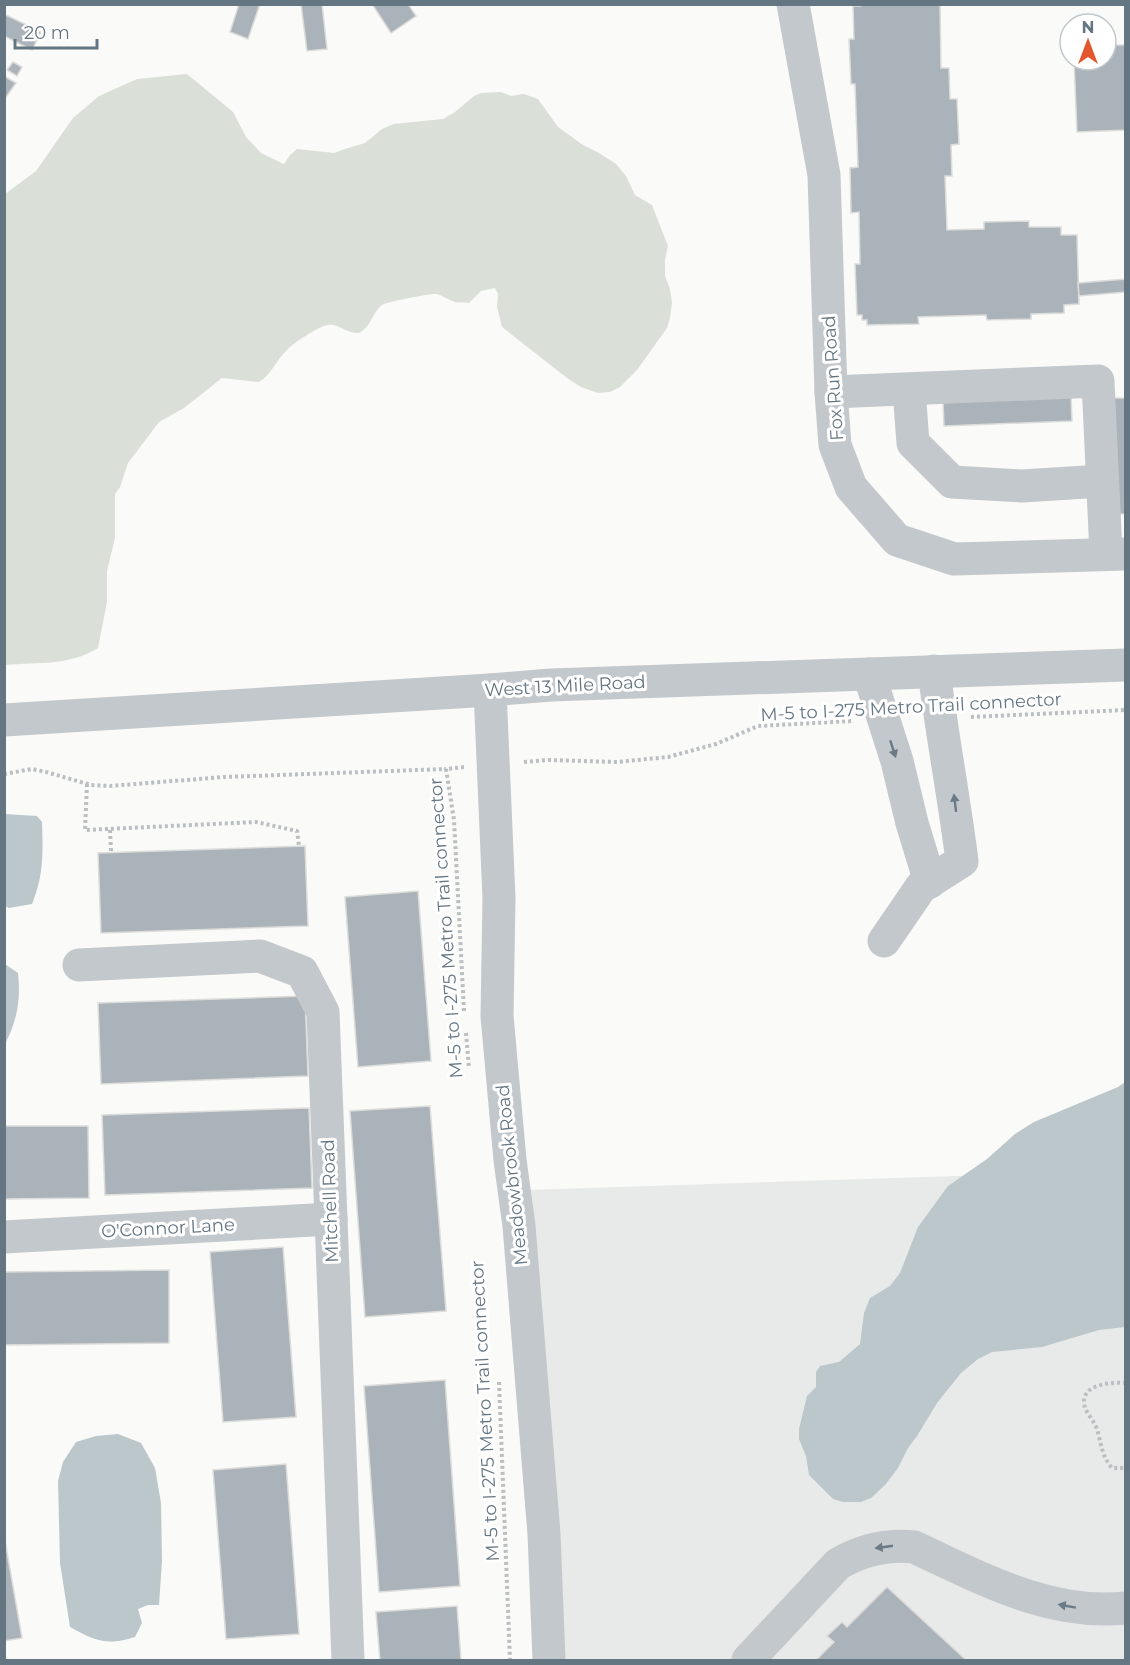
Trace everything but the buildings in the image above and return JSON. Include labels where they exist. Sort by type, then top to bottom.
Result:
[{"type":"street","name":"Fox Run Road","points":[[794,4],[824,174],[831,392],[835,446],[851,487],[897,540],[954,559],[1116,554]]},
{"type":"street","points":[[831,392],[1098,381],[1102,481],[1116,554]]},
{"type":"street","points":[[909,390],[913,443],[952,482],[1022,486],[1102,481]]},
{"type":"street","name":"West 13 Mile Road","points":[[4,720],[490,690],[551,684],[1125,665]]},
{"type":"street","points":[[884,941],[921,887],[962,861],[954,794],[934,671]]},
{"type":"street","points":[[869,674],[930,882]]},
{"type":"street","name":"Meadowbrook Road","points":[[490,690],[499,898],[497,1016],[519,1226],[544,1534],[549,1660]]},
{"type":"street","name":"Mitchell Road","points":[[79,965],[260,956],[302,972],[323,1012],[348,1660]]},
{"type":"street","name":"O'Connor Lane","points":[[4,1237],[331,1219]]},
{"type":"street","points":[[748,1660],[838,1564],[854,1554],[876,1548],[899,1545],[914,1547],[1011,1591],[1033,1598],[1086,1609],[1125,1608]]},
{"type":"path","name":"M-5 to I-275 Metro Trail connector","points":[[940,718],[1125,710]]},
{"type":"path","name":"M-5 to I-275 Metro Trail connector","points":[[465,1015],[454,820],[446,769],[548,760],[617,762],[668,757],[716,744],[758,726],[884,721]]},
{"type":"path","points":[[4,774],[32,769],[87,784],[110,786],[224,777],[446,769]]},
{"type":"path","points":[[87,784],[85,831],[255,822],[297,831],[299,846]]},
{"type":"path","points":[[110,830],[111,851]]},
{"type":"path","name":"M-5 to I-275 Metro Trail connector","points":[[465,1026],[469,1070]]},
{"type":"path","name":"M-5 to I-275 Metro Trail connector","points":[[498,1375],[510,1660]]},
{"type":"path","points":[[1125,1383],[1112,1382],[1093,1387],[1086,1395],[1085,1408],[1094,1421],[1105,1460],[1112,1468],[1125,1468]]},
{"type":"shaded area","points":[[187,74],[233,112],[246,137],[261,153],[284,164],[297,149],[334,153],[365,143],[382,129],[394,124],[443,119],[481,93],[501,92],[511,96],[524,94],[538,99],[558,127],[616,164],[626,176],[635,195],[652,205],[668,246],[665,276],[672,303],[667,328],[637,370],[620,387],[610,392],[598,393],[581,387],[567,378],[502,327],[497,307],[498,294],[495,288],[481,291],[469,303],[455,302],[437,294],[385,304],[359,333],[331,325],[318,329],[290,347],[259,382],[222,378],[184,408],[159,422],[128,463],[120,487],[115,494],[115,538],[107,571],[107,602],[98,648],[76,658],[5,665],[5,194],[36,171],[73,118],[99,96],[137,79]]},
{"type":"shaded area","points":[[5,814],[37,816],[42,822],[41,873],[32,904],[9,908],[5,906]]},
{"type":"shaded area","points":[[5,964],[18,973],[19,992],[13,1027],[5,1044]]},
{"type":"shaded area","points":[[1125,1082],[1125,1327],[1099,1330],[1042,1347],[992,1352],[978,1359],[961,1373],[937,1403],[898,1468],[885,1485],[871,1498],[861,1502],[843,1502],[833,1499],[809,1475],[806,1456],[799,1439],[799,1429],[807,1396],[816,1387],[816,1372],[820,1366],[839,1362],[860,1344],[864,1313],[870,1298],[890,1286],[900,1273],[918,1227],[948,1186],[1034,1122]]},
{"type":"shaded area","points":[[1078,1172],[1125,1299],[1125,1660],[545,1660],[527,1190]]},
{"type":"shaded area","points":[[118,1434],[141,1443],[155,1468],[161,1503],[162,1561],[159,1605],[148,1605],[138,1609],[142,1623],[135,1637],[125,1640],[101,1641],[70,1627],[60,1563],[58,1481],[63,1462],[76,1442],[96,1436]]}]
